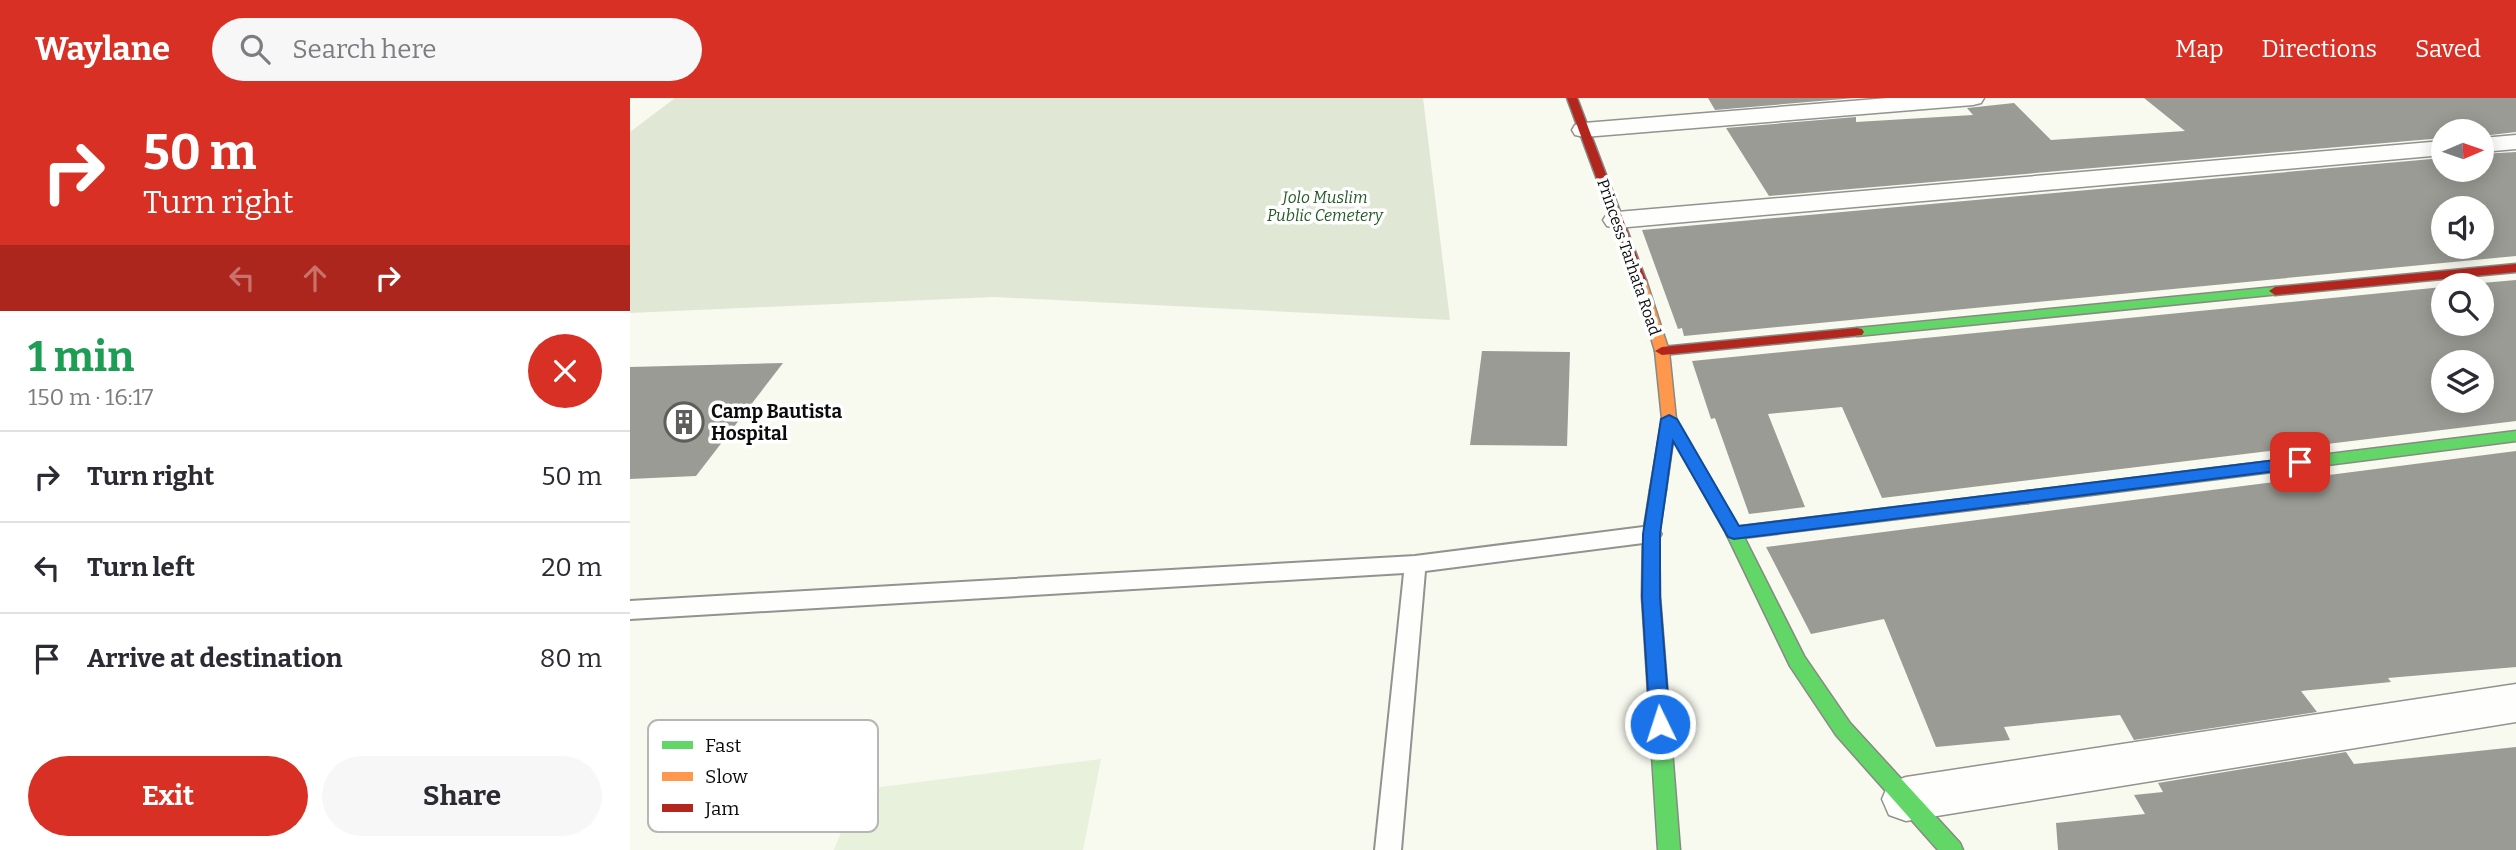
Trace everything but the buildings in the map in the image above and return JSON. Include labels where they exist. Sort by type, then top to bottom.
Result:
[{"type":"street","name":"Princess Tarhata Road","points":[[1572,98],[1643,288],[1662,351],[1669,419]]},
{"type":"street","points":[[1584,130],[1973,98]]},
{"type":"street","points":[[2494,144],[2516,142]]},
{"type":"street","points":[[1617,220],[2431,149]]},
{"type":"street","points":[[1662,351],[2516,268]]},
{"type":"street","points":[[1669,419],[1734,533],[1797,661],[1843,729],[1952,850]]},
{"type":"street","points":[[1669,419],[1651,534],[1651,597],[1669,850]]},
{"type":"street","points":[[1734,533],[2516,436]]},
{"type":"street","points":[[1906,799],[2516,703]]},
{"type":"lane","points":[[630,610],[1415,564],[1651,534]]},
{"type":"lane","points":[[1388,850],[1415,564]]},
{"type":"green space","name":"Jolo Muslim Public Cemetery","points":[[675,98],[1423,98],[1450,320],[994,297],[630,313],[630,132]]},
{"type":"green space","points":[[1101,759],[1083,850],[834,850],[841,832],[878,832],[878,787]]},
{"type":"traffic: fast","points":[[1857,332],[2275,291]]},
{"type":"traffic: fast","points":[[1669,419],[1734,533],[1797,661],[1843,729],[1952,850]]},
{"type":"traffic: fast","points":[[2028,497],[2516,436]]},
{"type":"traffic: fast","points":[[1658,490],[1651,534],[1651,597],[1669,850]]},
{"type":"traffic: slow","points":[[1640,280],[1662,351],[1669,419],[1658,490]]},
{"type":"traffic: jam","points":[[1572,98],[1640,280]]},
{"type":"traffic: jam","points":[[2275,291],[2516,268]]},
{"type":"traffic: jam","points":[[1662,351],[1857,332]]},
{"type":"traffic: jam","points":[[1734,533],[2028,497]]},
{"type":"place","name":"Camp Bautista Hospital","points":[[684,422]]},
{"type":"route","points":[[1660,724],[1651,597],[1651,534],[1669,419],[1734,533],[2300,462]]}]
